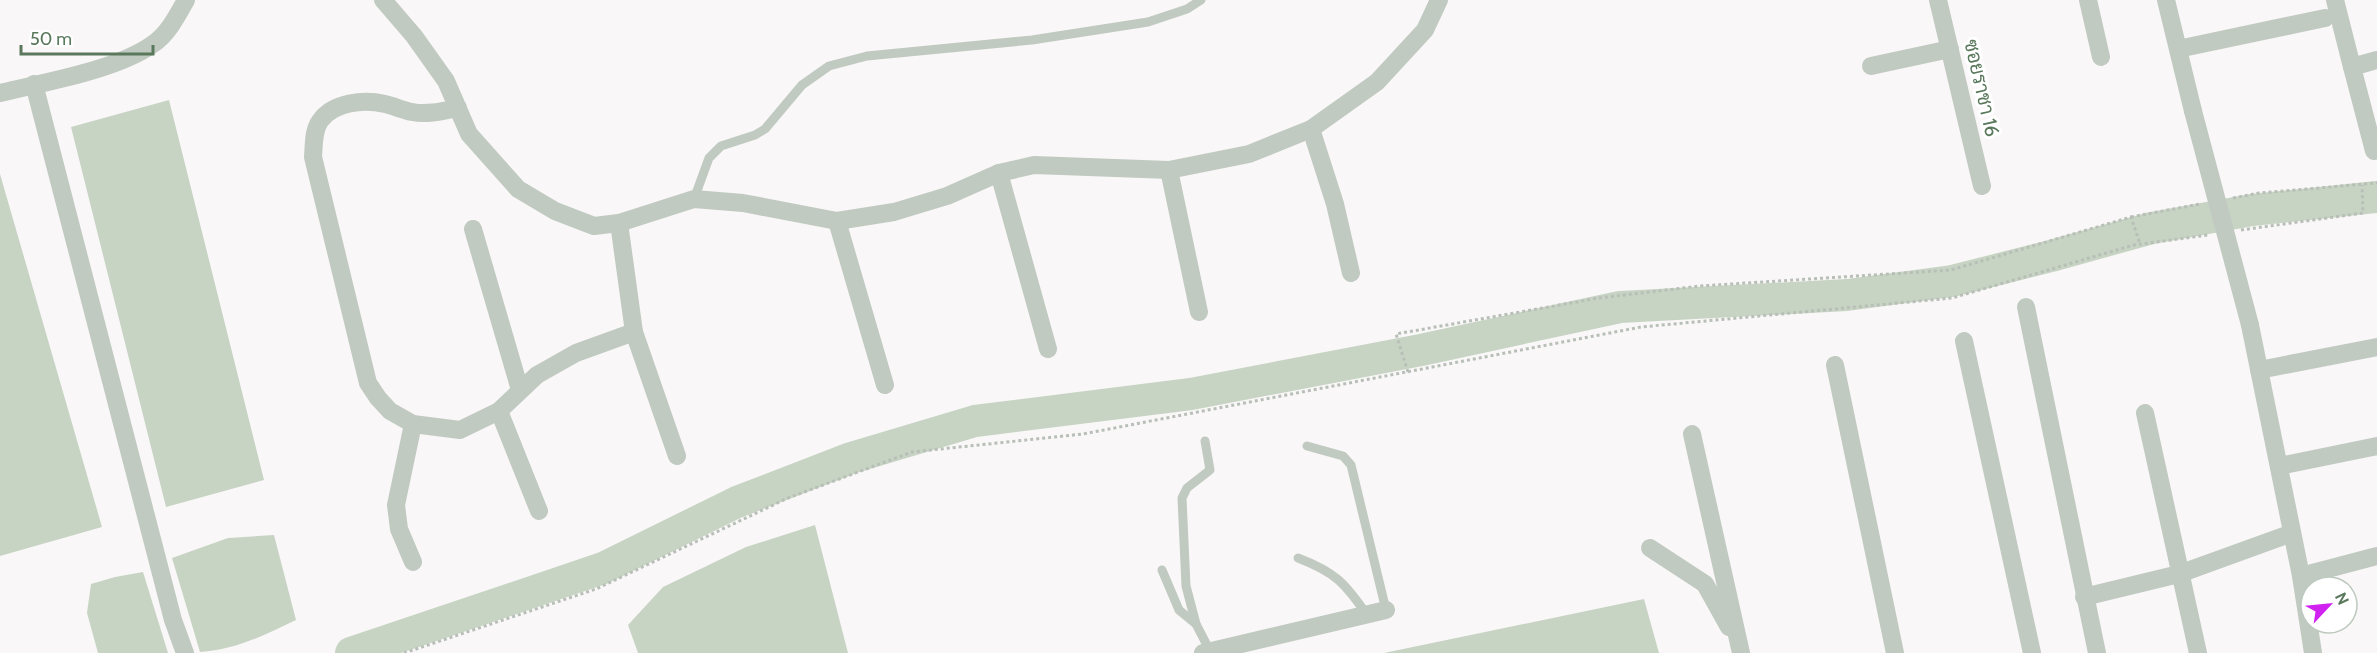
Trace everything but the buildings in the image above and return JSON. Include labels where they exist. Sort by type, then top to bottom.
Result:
[{"type":"street","points":[[383,0],[414,36],[446,81],[470,134],[518,189],[555,211],[594,226],[619,224],[694,199],[743,203],[837,221],[894,212],[947,196],[999,173],[1034,165],[1169,170],[1249,154],[1311,129],[1377,82],[1425,30],[1439,0]]},
{"type":"street","name":"ซอยราชา 16","points":[[1938,0],[1982,186]]},
{"type":"street","points":[[2088,0],[2101,57]]},
{"type":"street","points":[[2166,0],[2250,325],[2301,575]]},
{"type":"street","points":[[2335,0],[2374,151]]},
{"type":"street","points":[[0,93],[120,62],[154,44],[173,23],[184,3]]},
{"type":"street","points":[[2178,50],[2325,18]]},
{"type":"street","points":[[1871,66],[1950,49]]},
{"type":"street","points":[[2352,67],[2377,60]]},
{"type":"street","points":[[34,84],[173,620],[185,653]]},
{"type":"street","points":[[458,108],[431,113],[412,112],[384,104],[365,102],[348,104],[332,110],[320,121],[314,137],[313,157],[368,383],[378,398],[390,411],[413,424],[460,430],[499,411],[537,375],[576,353],[634,332]]},
{"type":"street","points":[[1311,129],[1335,204],[1351,273]]},
{"type":"street","points":[[1169,170],[1199,312]]},
{"type":"street","points":[[999,173],[1048,350]]},
{"type":"street","points":[[837,221],[885,385]]},
{"type":"street","points":[[619,224],[634,332],[677,456]]},
{"type":"street","points":[[474,229],[520,390]]},
{"type":"street","points":[[2026,308],[2097,653]]},
{"type":"street","points":[[1964,341],[2032,653]]},
{"type":"street","points":[[2259,370],[2377,347]]},
{"type":"street","points":[[1835,365],[1895,653]]},
{"type":"street","points":[[499,411],[538,511]]},
{"type":"street","points":[[2145,413],[2198,653]]},
{"type":"street","points":[[413,424],[396,505],[399,529],[413,562]]},
{"type":"street","points":[[1692,434],[1740,650]]},
{"type":"street","points":[[2279,466],[2377,446]]},
{"type":"street","points":[[2084,597],[2179,573],[2292,533]]},
{"type":"street","points":[[1650,548],[1705,584],[1740,650]]},
{"type":"street","points":[[2305,575],[2377,556]]},
{"type":"street","points":[[1206,652],[1386,610]]},
{"type":"street","points":[[2310,635],[2313,653]]},
{"type":"lane","points":[[694,199],[709,158],[721,146],[755,135],[765,129],[802,85],[829,66],[867,56],[1032,40],[1148,22],[1187,9],[1201,0]]},
{"type":"lane","points":[[1206,441],[1210,470],[1187,488],[1182,498],[1186,586],[1206,652]]},
{"type":"lane","points":[[1307,446],[1343,456],[1351,465],[1386,610]]},
{"type":"lane","points":[[1298,558],[1323,568],[1339,579],[1367,615]]},
{"type":"lane","points":[[1162,570],[1179,610],[1196,624]]},
{"type":"path","points":[[2224,200],[2259,193],[2377,183]]},
{"type":"path","points":[[2234,231],[2363,213],[2362,185]]},
{"type":"path","points":[[1408,372],[1396,333],[1599,298],[1700,285],[1951,270],[2132,217],[2201,204]]},
{"type":"path","points":[[2132,217],[2140,244]]},
{"type":"path","points":[[404,653],[596,589],[788,498],[912,452],[1083,434],[1641,327],[1952,298],[2140,244],[2211,234]]},
{"type":"shaded area","points":[[169,100],[264,480],[166,507],[71,127]]},
{"type":"shaded area","points":[[0,174],[102,527],[0,556]]},
{"type":"shaded area","points":[[815,525],[848,653],[638,653],[628,625],[663,587],[746,547]]},
{"type":"shaded area","points":[[274,535],[296,620],[238,645],[200,652],[172,558],[228,538]]},
{"type":"shaded area","points":[[143,572],[168,653],[98,653],[87,613],[91,584]]},
{"type":"shaded area","points":[[1644,599],[1659,653],[1384,653]]},
{"type":"waterway","points":[[351,653],[603,568],[737,502],[851,458],[975,421],[1191,394],[1421,350],[1620,307],[1847,295],[1952,281],[2152,228],[2252,210],[2377,197]]}]
